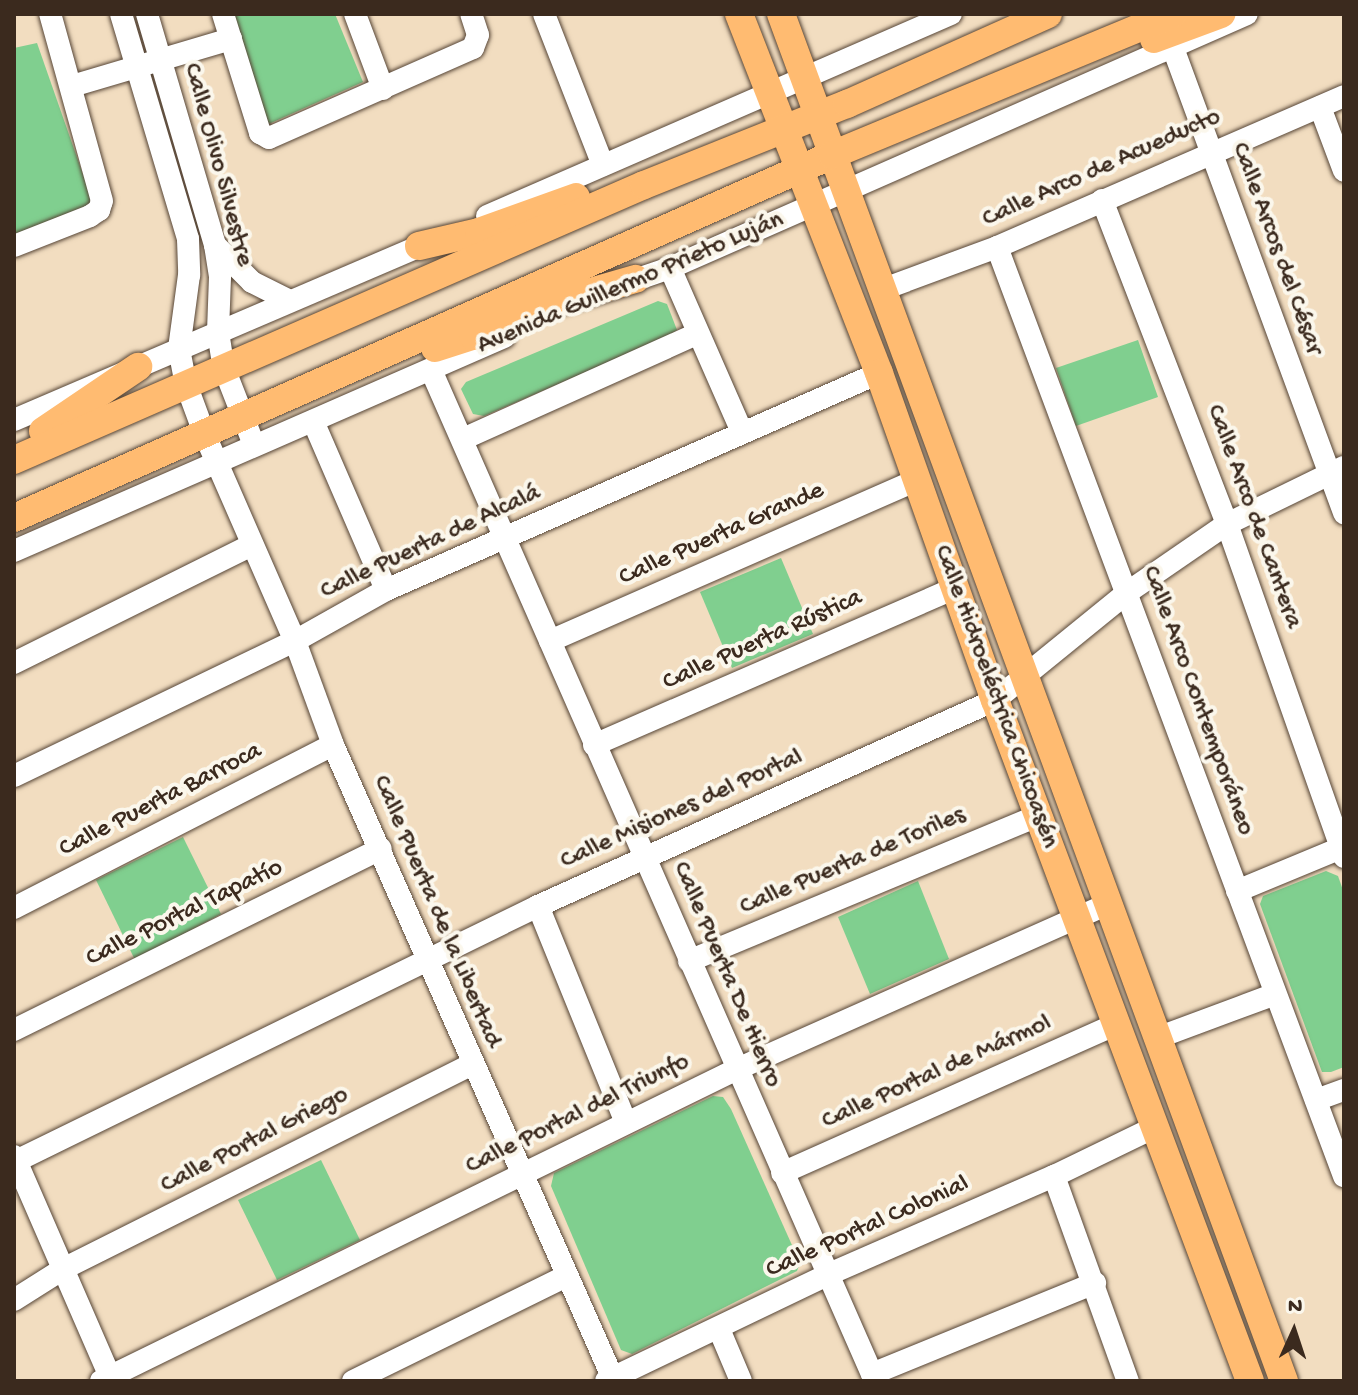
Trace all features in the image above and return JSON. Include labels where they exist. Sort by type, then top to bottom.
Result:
[{"type":"main road","name":"Calle Hidroeléctrica Chicoasén","points":[[739,14],[879,373],[995,700],[1250,1381]]},
{"type":"main road","name":"Calle Hidroeléctrica Chicoasén","points":[[781,14],[1284,1381]]},
{"type":"main road","points":[[14,460],[644,185],[818,116],[1048,14]]},
{"type":"main road","name":"Avenida Guillermo Prieto Luján","points":[[14,518],[799,169],[1057,65],[1173,14]]},
{"type":"main road","points":[[1057,65],[1146,41],[1221,14]]},
{"type":"main road","points":[[419,246],[479,232],[564,200],[644,185]]},
{"type":"main road","points":[[378,356],[440,347],[549,304],[635,279]]},
{"type":"main road","points":[[14,443],[72,414],[138,367]]},
{"type":"street","points":[[14,246],[90,216],[99,210],[102,201],[50,14]]},
{"type":"street","name":"Calle Olivo Silvestre","points":[[121,14],[188,239],[189,275],[179,349],[186,384]]},
{"type":"street","name":"Calle Olivo Silvestre","points":[[147,14],[215,245],[220,277],[218,332],[224,368],[254,445]]},
{"type":"street","points":[[223,14],[263,137],[273,136],[383,89],[477,45],[478,35],[471,14]]},
{"type":"street","points":[[355,14],[383,89]]},
{"type":"street","points":[[14,420],[805,78],[922,20],[951,14]]},
{"type":"street","name":"Avenida Guillermo Prieto Luján","points":[[14,551],[635,279],[670,268],[814,206],[1247,14]]},
{"type":"street","points":[[548,15],[603,165]]},
{"type":"street","points":[[72,86],[231,39]]},
{"type":"street","name":"Calle Arcos del César","points":[[1173,48],[1337,470],[1344,514]]},
{"type":"street","name":"Calle Arco de Acueducto","points":[[881,290],[997,247],[1344,96]]},
{"type":"street","points":[[1320,107],[1344,171]]},
{"type":"street","name":"Calle Arco de Cantera","points":[[1102,200],[1227,524],[1342,852]]},
{"type":"street","points":[[215,245],[252,282],[290,301]]},
{"type":"street","name":"Calle Arco Contemporáneo","points":[[997,247],[1344,1176]]},
{"type":"street","points":[[670,268],[742,432]]},
{"type":"street","points":[[463,439],[697,334]]},
{"type":"street","name":"Calle Puerta De Hierro","points":[[431,370],[735,1070],[873,1377]]},
{"type":"street","name":"Calle Puerta de Alcalá","points":[[14,776],[295,641],[386,590],[879,373]]},
{"type":"street","name":"Calle Puerta de la Libertad","points":[[186,384],[204,433],[295,641],[333,745],[429,958],[472,1064],[523,1172],[611,1380]]},
{"type":"street","points":[[313,421],[386,590]]},
{"type":"street","name":"Calle Misiones del Portal","points":[[15,1160],[538,906],[995,700],[1128,592],[1227,524],[1337,470]]},
{"type":"street","name":"Calle Puerta Grande","points":[[550,641],[917,480]]},
{"type":"street","points":[[14,663],[252,545]]},
{"type":"street","name":"Calle Puerta Rústica","points":[[594,745],[955,588]]},
{"type":"street","name":"Calle Puerta Barroca","points":[[14,908],[333,745]]},
{"type":"street","name":"Calle Puerta de Toriles","points":[[689,961],[1038,816]]},
{"type":"street","name":"Calle Portal Tapatío","points":[[14,1030],[381,849]]},
{"type":"street","points":[[1237,891],[1342,852]]},
{"type":"street","name":"Calle Portal del Triunfo","points":[[108,1379],[735,1070],[1107,904]]},
{"type":"street","points":[[538,906],[626,1123]]},
{"type":"street","points":[[1157,1038],[1275,994]]},
{"type":"street","name":"Calle Portal de Mármol","points":[[782,1173],[1116,1024]]},
{"type":"street","name":"Calle Portal Griego","points":[[14,1300],[63,1269],[472,1064]]},
{"type":"street","points":[[1316,1100],[1344,1090]]},
{"type":"street","name":"Calle Portal Colonial","points":[[611,1380],[827,1275],[1054,1176],[1155,1127]]},
{"type":"street","points":[[15,1160],[108,1379]]},
{"type":"street","points":[[1054,1176],[1128,1381]]},
{"type":"street","points":[[353,1381],[566,1276]]},
{"type":"street","points":[[873,1377],[1095,1283]]},
{"type":"street","points":[[719,1329],[741,1381]]},
{"type":"green space","points":[[227,14],[335,14],[363,82],[262,127]]},
{"type":"green space","points":[[37,43],[94,206],[14,238],[14,48]]},
{"type":"green space","points":[[658,301],[667,304],[677,330],[667,337],[484,416],[473,414],[461,389],[466,382]]},
{"type":"green space","points":[[1138,340],[1158,397],[1076,426],[1056,368]]},
{"type":"green space","points":[[781,558],[813,634],[732,668],[700,592]]},
{"type":"green space","points":[[183,837],[221,914],[135,960],[96,880]]},
{"type":"green space","points":[[1326,871],[1338,876],[1344,893],[1344,1067],[1331,1072],[1322,1072],[1260,904],[1263,896]]},
{"type":"green space","points":[[918,881],[949,959],[870,994],[838,917]]},
{"type":"green space","points":[[713,1096],[723,1097],[731,1109],[800,1263],[797,1271],[632,1354],[621,1350],[551,1186],[554,1173]]},
{"type":"green space","points":[[321,1160],[360,1240],[277,1280],[238,1200]]}]
